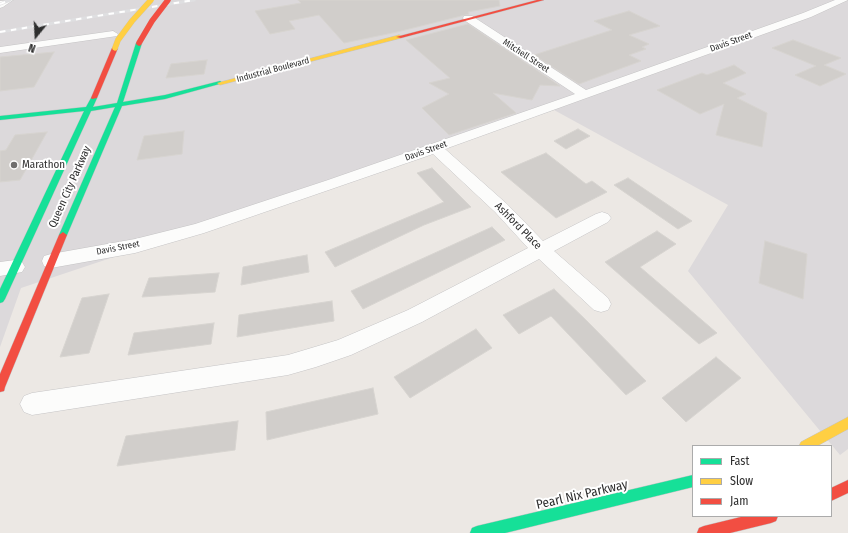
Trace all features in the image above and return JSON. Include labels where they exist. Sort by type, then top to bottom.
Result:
[{"type":"main road","name":"Queen City Parkway","points":[[0,298],[90,109],[118,40],[132,21],[151,0]]},
{"type":"main road","name":"Queen City Parkway","points":[[0,387],[47,261],[119,105],[139,44],[152,21],[168,0]]},
{"type":"main road","name":"Industrial Boulevard","points":[[0,118],[119,105],[208,87],[468,18],[542,0]]},
{"type":"main road","points":[[807,445],[848,423]]},
{"type":"main road","name":"Pearl Nix Parkway","points":[[477,533],[692,481]]},
{"type":"main road","points":[[832,494],[848,486]]},
{"type":"main road","points":[[704,533],[767,517]]},
{"type":"street","points":[[0,5],[8,0]]},
{"type":"street","name":"Davis Street","points":[[47,261],[135,246],[198,229],[334,184],[807,15],[843,0]]},
{"type":"street","name":"Mitchell Street","points":[[468,18],[584,94]]},
{"type":"street","points":[[0,50],[113,34]]},
{"type":"street","name":"Ashford Place","points":[[435,148],[501,208],[540,249],[601,304]]},
{"type":"street","points":[[32,404],[288,365],[316,357],[343,348],[415,316],[540,249],[602,218]]},
{"type":"shaded area","points":[[0,0],[848,0],[848,449],[840,455],[688,271],[728,205],[554,110],[21,288],[0,347]]},
{"type":"building","points":[[298,0],[499,0],[500,6],[468,12],[469,14],[397,32],[344,43],[319,15],[289,21],[295,29],[270,34],[255,11],[301,3]]},
{"type":"building","points":[[629,11],[660,26],[629,35],[649,44],[642,47],[646,49],[629,55],[641,61],[579,84],[534,55],[612,30],[594,21]]},
{"type":"building","points":[[468,24],[560,86],[540,85],[532,100],[493,93],[516,113],[449,135],[422,108],[449,94],[429,83],[450,78],[406,40]]},
{"type":"building","points":[[793,40],[841,58],[824,65],[846,74],[820,86],[795,75],[816,66],[772,48]]},
{"type":"building","points":[[54,52],[34,87],[0,91],[0,57]]},
{"type":"building","points":[[207,60],[204,74],[166,78],[171,64]]},
{"type":"building","points":[[734,65],[746,73],[723,83],[746,94],[737,98],[767,113],[762,147],[716,135],[724,104],[700,114],[657,90],[702,73],[707,75]]},
{"type":"building","points":[[578,129],[590,136],[566,149],[554,141]]},
{"type":"building","points":[[184,131],[182,154],[137,160],[144,136]]},
{"type":"building","name":"Marathon","points":[[47,132],[20,180],[0,182],[0,151],[6,150],[15,135]]},
{"type":"building","points":[[546,153],[586,184],[592,181],[607,192],[556,218],[501,172]]},
{"type":"building","points":[[432,168],[471,207],[424,225],[335,267],[325,252],[444,202],[417,173]]},
{"type":"building","points":[[628,178],[692,221],[678,229],[614,185]]},
{"type":"building","points":[[492,227],[505,240],[363,309],[351,291]]},
{"type":"building","points":[[657,231],[676,244],[640,267],[717,333],[699,344],[605,262]]},
{"type":"building","points":[[765,241],[807,254],[803,299],[759,283]]},
{"type":"building","points":[[307,255],[309,272],[241,285],[243,267]]},
{"type":"building","points":[[219,273],[215,292],[142,297],[149,278]]},
{"type":"building","points":[[554,289],[646,381],[626,395],[551,316],[519,334],[503,315]]},
{"type":"building","points":[[109,294],[89,353],[60,357],[82,298]]},
{"type":"building","points":[[332,301],[334,321],[237,337],[239,315]]},
{"type":"building","points":[[214,323],[211,344],[128,355],[134,333]]},
{"type":"building","points":[[476,329],[492,348],[410,398],[394,377]]},
{"type":"building","points":[[716,357],[741,378],[686,422],[662,398]]},
{"type":"building","points":[[373,388],[378,414],[267,440],[266,412]]},
{"type":"building","points":[[238,421],[235,450],[117,466],[126,436]]},
{"type":"railway","points":[[0,4],[10,0]]},
{"type":"railway","points":[[0,32],[194,0]]},
{"type":"traffic: fast","points":[[63,235],[119,105],[139,43]]},
{"type":"traffic: fast","points":[[0,118],[90,109],[165,97],[220,83]]},
{"type":"traffic: fast","points":[[0,299],[94,98]]},
{"type":"traffic: fast","points":[[477,533],[692,481]]},
{"type":"traffic: slow","points":[[115,48],[118,40],[132,21],[151,0]]},
{"type":"traffic: slow","points":[[220,83],[399,37]]},
{"type":"traffic: slow","points":[[807,445],[848,423]]},
{"type":"traffic: jam","points":[[139,43],[152,21],[168,0]]},
{"type":"traffic: jam","points":[[399,37],[542,0]]},
{"type":"traffic: jam","points":[[94,98],[115,48]]},
{"type":"traffic: jam","points":[[0,387],[63,235]]},
{"type":"traffic: jam","points":[[832,494],[848,486]]},
{"type":"traffic: jam","points":[[704,533],[767,517]]},
{"type":"place","name":"Marathon","points":[[14,165]]}]
